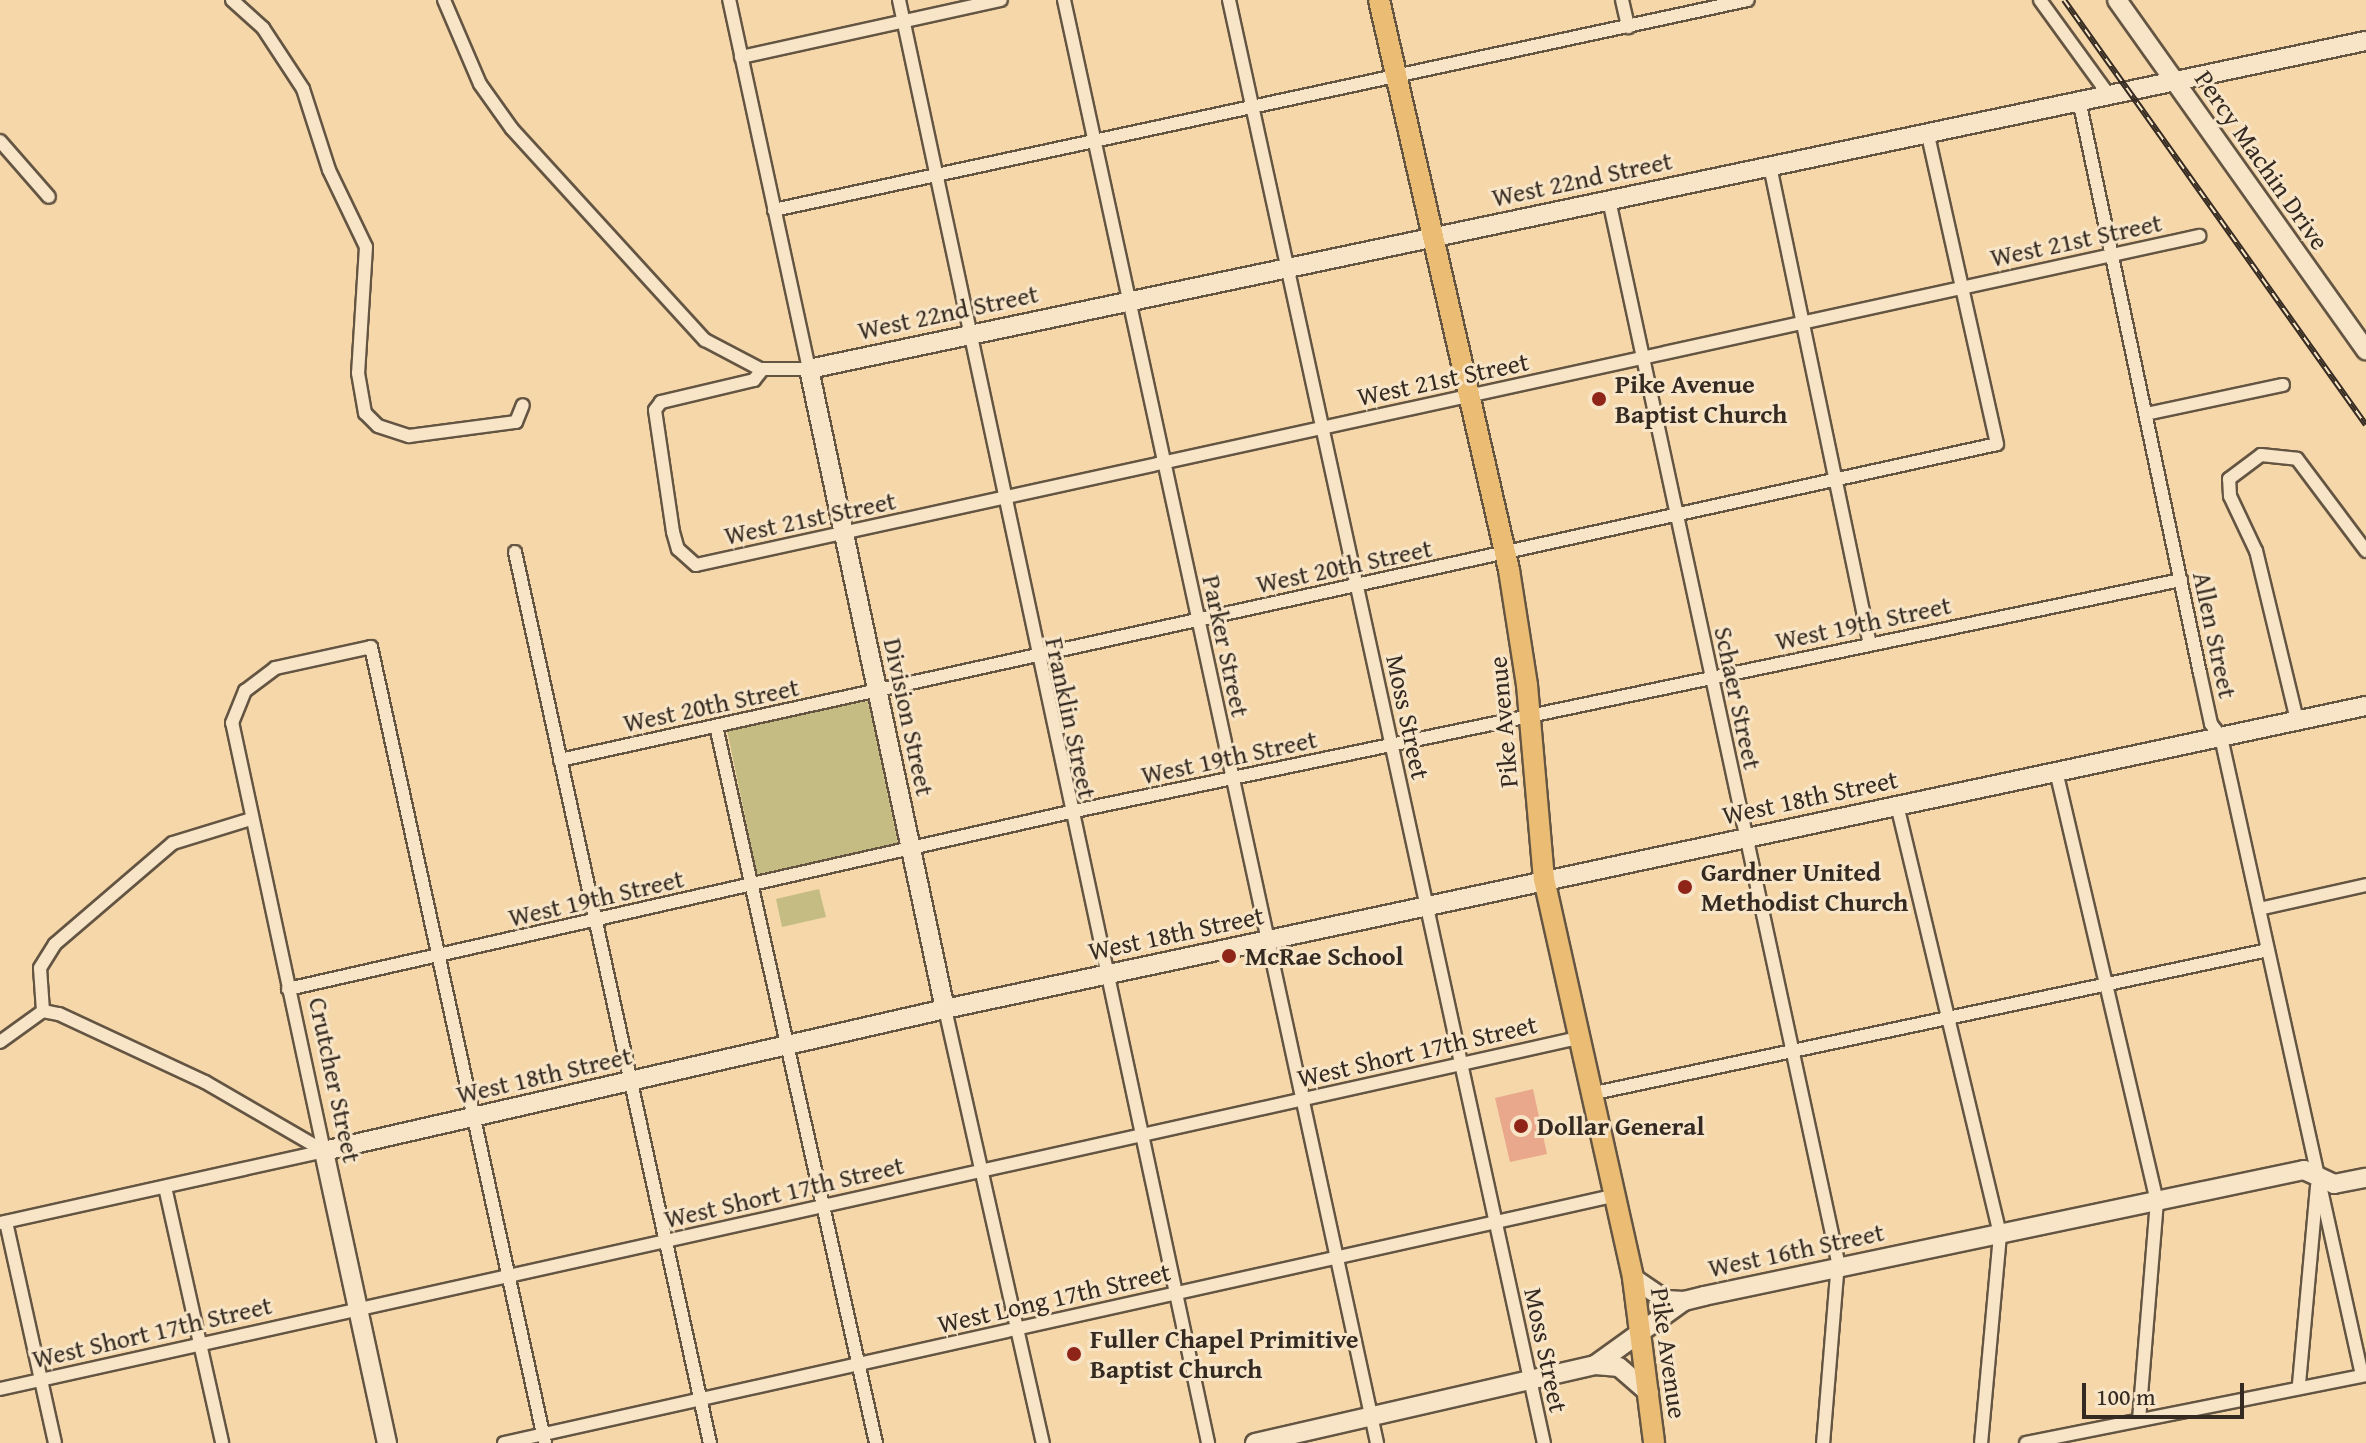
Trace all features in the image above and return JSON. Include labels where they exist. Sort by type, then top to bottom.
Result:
[{"type":"main road","name":"Pike Avenue","points":[[1379,0],[1430,238],[1505,553],[1530,714],[1544,879],[1633,1278],[1654,1443]]},
{"type":"street","points":[[232,0],[263,28],[303,89],[329,170],[366,247],[358,373],[365,413],[394,435],[409,436],[516,422],[523,405]]},
{"type":"street","points":[[444,0],[480,84],[512,129],[705,340],[762,370],[809,369]]},
{"type":"street","name":"Division Street","points":[[729,0],[945,1009],[1043,1443]]},
{"type":"street","name":"Franklin Street","points":[[899,0],[1036,659],[1208,1443]]},
{"type":"street","points":[[741,57],[1001,0]]},
{"type":"street","name":"Parker Street","points":[[1064,0],[1377,1443]]},
{"type":"street","name":"Moss Street","points":[[1229,0],[1284,266],[1544,1443]]},
{"type":"street","points":[[1622,0],[1628,27]]},
{"type":"street","points":[[774,210],[1628,27],[1711,4],[1748,0]]},
{"type":"street","points":[[2040,0],[2108,94]]},
{"type":"street","name":"Percy Machin Drive","points":[[2117,0],[2366,350]]},
{"type":"street","name":"West 22nd Street","points":[[809,369],[1284,266],[2366,41]]},
{"type":"street","name":"Allen Street","points":[[2079,100],[2211,724],[2221,737],[2364,1375]]},
{"type":"street","points":[[1927,132],[1962,288]]},
{"type":"street","points":[[0,141],[49,197]]},
{"type":"street","points":[[1770,166],[1870,644]]},
{"type":"street","name":"Schaer Street","points":[[1609,200],[1837,1268],[1823,1443]]},
{"type":"street","name":"West 21st Street","points":[[762,370],[754,380],[661,402],[656,427],[673,532],[678,549],[696,565],[2199,236]]},
{"type":"street","name":"West 20th Street","points":[[560,760],[1036,659],[1198,620],[1997,444],[1962,288]]},
{"type":"street","points":[[2146,414],[2283,385]]},
{"type":"street","points":[[2297,720],[2256,551],[2230,496],[2229,479],[2261,455],[2297,459],[2366,551]]},
{"type":"street","points":[[515,552],[710,1443]]},
{"type":"street","name":"West 19th Street","points":[[288,989],[1070,812],[2181,580]]},
{"type":"street","name":"Crutcher Street","points":[[387,1443],[232,728],[236,706],[258,678],[371,647],[438,956]]},
{"type":"street","name":"West 18th Street","points":[[3,1223],[788,1048],[1104,974],[2366,706]]},
{"type":"street","points":[[716,726],[876,1443]]},
{"type":"street","points":[[2056,771],[2157,1201],[2139,1419]]},
{"type":"street","points":[[1897,805],[2000,1235],[1981,1443]]},
{"type":"street","points":[[43,1011],[40,968],[55,944],[173,843],[251,819]]},
{"type":"street","points":[[2259,909],[2366,885]]},
{"type":"street","points":[[1590,1094],[2268,950]]},
{"type":"street","points":[[438,956],[544,1439]]},
{"type":"street","points":[[0,1042],[43,1011]]},
{"type":"street","points":[[43,1011],[205,1082],[324,1151]]},
{"type":"street","name":"West Short 17th Street","points":[[0,1389],[1578,1038]]},
{"type":"street","name":"West 16th Street","points":[[1255,1443],[1595,1365],[1684,1301],[2304,1170],[2334,1184],[2366,1178]]},
{"type":"street","name":"Allen Street","points":[[2299,1384],[2318,1175]]},
{"type":"street","points":[[165,1187],[222,1443]]},
{"type":"street","name":"West Long 17th Street","points":[[504,1443],[544,1439],[700,1399],[1613,1196]]},
{"type":"street","points":[[3,1223],[55,1443]]},
{"type":"street","points":[[1633,1278],[1666,1300],[1684,1301]]},
{"type":"street","points":[[1595,1365],[1619,1367],[1649,1393]]},
{"type":"street","points":[[2026,1443],[2299,1384],[2364,1375]]},
{"type":"shaded area","points":[[868,701],[898,844],[757,874],[727,730]]},
{"type":"shaded area","points":[[819,889],[826,917],[782,927],[776,899]]},
{"type":"building","name":"Dollar General","points":[[1533,1089],[1547,1154],[1510,1162],[1495,1098]]},
{"type":"railway","points":[[2064,0],[2366,425]]},
{"type":"place","name":"Pike Avenue Baptist Church","points":[[1599,399]]},
{"type":"place","name":"Gardner United Methodist Church","points":[[1685,887]]},
{"type":"place","name":"McRae School","points":[[1229,956]]},
{"type":"place","name":"Dollar General","points":[[1521,1126]]},
{"type":"place","name":"Fuller Chapel Primitive Baptist Church","points":[[1074,1354]]}]
